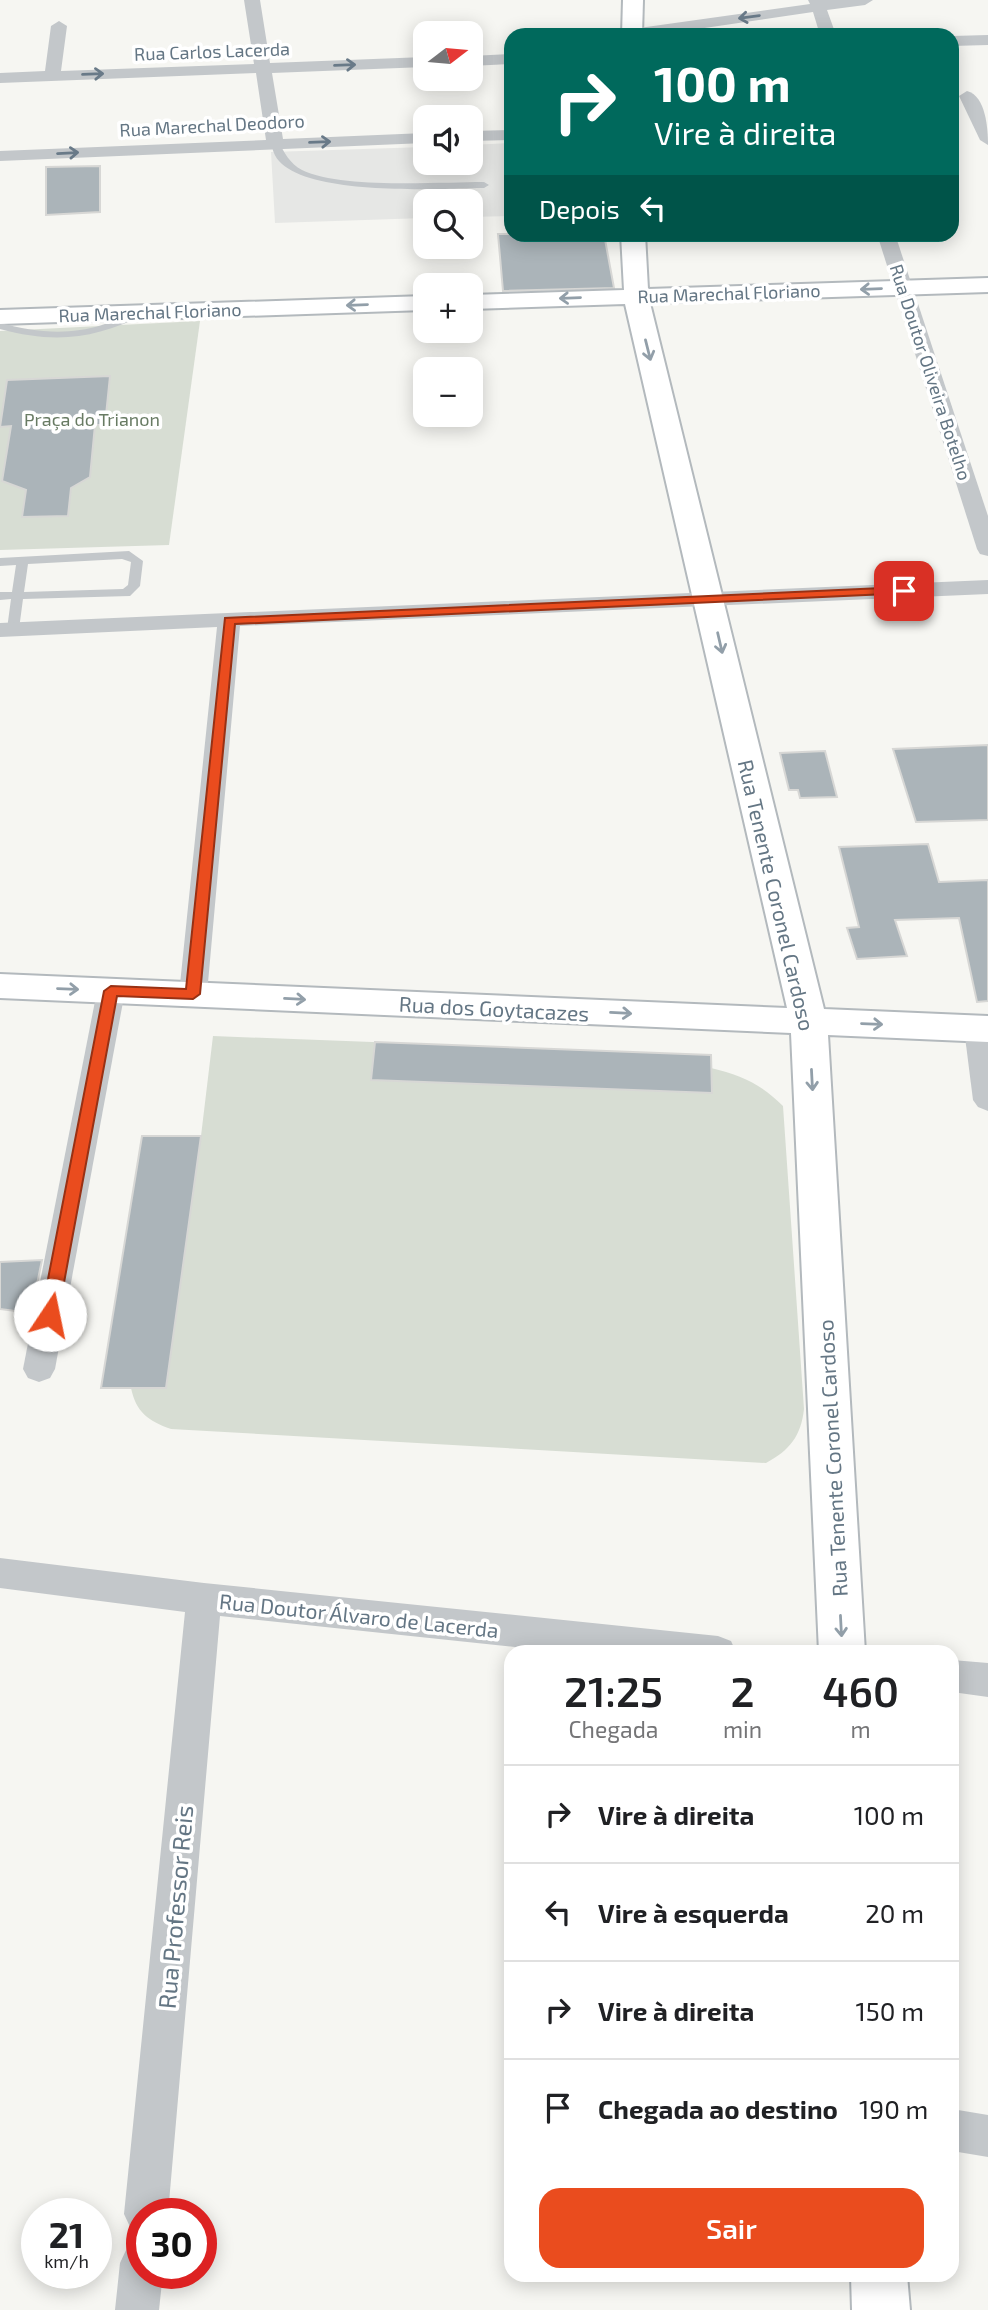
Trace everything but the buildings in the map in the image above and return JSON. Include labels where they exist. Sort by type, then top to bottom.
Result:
[{"type":"main road","points":[[632,28],[633,0]]},
{"type":"main road","name":"Rua Tenente Coronel Cardoso","points":[[633,242],[636,296],[809,1022],[842,1645]]},
{"type":"main road","name":"Rua Marechal Floriano","points":[[483,302],[988,285]]},
{"type":"main road","name":"Rua Marechal Floriano","points":[[0,317],[413,303]]},
{"type":"main road","name":"Rua dos Goytacazes","points":[[0,986],[983,1029]]},
{"type":"main road","points":[[879,2282],[881,2310]]},
{"type":"street","points":[[260,0],[252,0],[275,143]]},
{"type":"street","points":[[668,28],[818,3],[865,0]]},
{"type":"street","points":[[818,3],[826,28]]},
{"type":"street","points":[[52,76],[59,26]]},
{"type":"street","points":[[959,41],[988,40]]},
{"type":"street","points":[[483,60],[504,59]]},
{"type":"street","name":"Rua Carlos Lacerda","points":[[0,78],[413,62]]},
{"type":"street","points":[[959,97],[988,96]]},
{"type":"street","points":[[959,97],[988,139]]},
{"type":"street","points":[[483,136],[504,135]]},
{"type":"street","name":"Rua Marechal Deodoro","points":[[0,156],[413,138]]},
{"type":"street","name":"Rua Doutor Oliveira Botelho","points":[[889,242],[988,549]]},
{"type":"street","points":[[7,630],[988,587]]},
{"type":"street","points":[[193,994],[229,620]]},
{"type":"street","points":[[40,1369],[111,991]]},
{"type":"street","points":[[983,1029],[988,1100]]},
{"type":"street","name":"Rua Doutor Álvaro de Lacerda","points":[[0,1573],[204,1600],[649,1645]]},
{"type":"street","name":"Rua Professor Reis","points":[[148,2198],[204,1600]]},
{"type":"street","points":[[959,1677],[988,1679]]},
{"type":"street","points":[[959,2131],[988,2136]]},
{"type":"street","points":[[137,2310],[139,2289]]},
{"type":"lane","points":[[275,143],[277,151],[296,171],[310,176],[363,183],[484,185]]},
{"type":"lane","points":[[0,327],[33,335],[90,333],[113,327],[142,312]]},
{"type":"lane","points":[[0,562],[130,555],[136,561],[132,590],[118,594],[0,596]]},
{"type":"lane","points":[[7,630],[17,595],[22,561]]},
{"type":"shaded area","points":[[504,143],[504,216],[483,217],[483,189],[413,189],[413,218],[275,223],[271,152],[413,147],[413,175],[483,175],[483,144]]},
{"type":"green space","name":"Praça do Trianon","points":[[200,321],[169,545],[0,550],[0,331]]},
{"type":"green space","points":[[213,1036],[711,1055],[711,1068],[741,1077],[767,1092],[783,1106],[804,1409],[793,1441],[782,1453],[766,1463],[171,1429],[144,1414],[136,1403],[131,1388],[101,1388],[142,1136],[201,1136]]},
{"type":"route","points":[[50,1315],[111,991],[193,994],[229,620],[904,591]]}]
